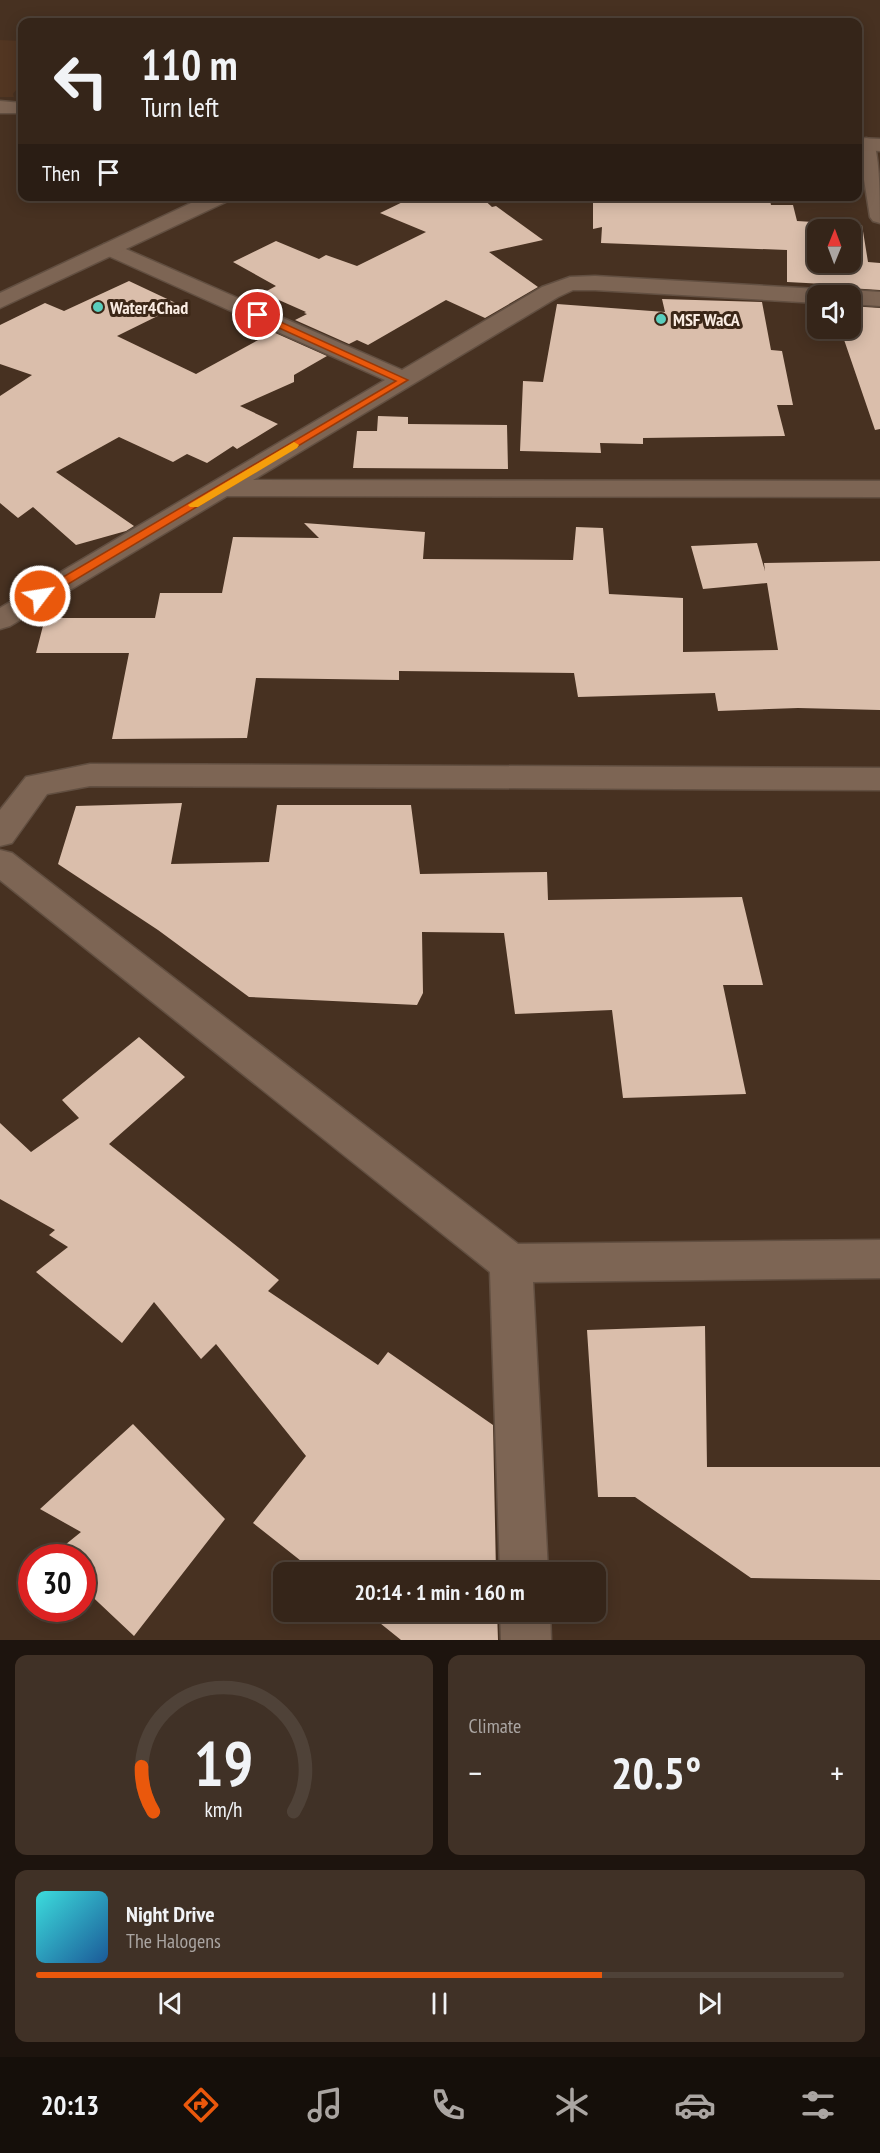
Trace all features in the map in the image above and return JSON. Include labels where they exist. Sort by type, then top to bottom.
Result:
[{"type":"street","points":[[0,107],[18,108]]},
{"type":"street","points":[[868,144],[880,217]]},
{"type":"street","points":[[0,300],[213,201]]},
{"type":"street","points":[[112,249],[404,380]]},
{"type":"street","points":[[0,620],[550,292],[570,285],[595,283],[807,295]]},
{"type":"street","points":[[861,298],[880,299]]},
{"type":"street","points":[[223,488],[880,489]]},
{"type":"street","points":[[0,834],[37,785],[90,776],[880,779]]},
{"type":"street","points":[[0,861],[512,1263],[880,1259]]},
{"type":"street","points":[[512,1263],[524,1562]]},
{"type":"street","points":[[525,1622],[526,1640]]},
{"type":"shaded area","points":[[0,40],[18,41],[18,87],[13,94],[14,97],[0,97]]},
{"type":"building","points":[[405,201],[485,201],[543,240],[489,252],[538,287],[485,318],[446,300],[368,345],[357,340],[349,344],[295,320],[307,314],[304,313],[306,312],[263,293],[276,286],[233,262],[276,241],[319,259],[326,255],[357,266],[426,232],[380,213]]},
{"type":"building","points":[[593,201],[770,201],[771,205],[793,205],[797,221],[807,222],[807,273],[861,273],[862,225],[868,262],[880,263],[880,290],[861,289],[861,285],[787,282],[787,250],[601,243],[602,227],[593,229]]},
{"type":"building","points":[[129,281],[180,305],[117,336],[196,374],[273,332],[327,356],[294,375],[294,382],[240,406],[278,424],[237,449],[233,446],[207,463],[187,454],[173,462],[119,437],[56,472],[134,526],[126,531],[76,545],[33,507],[18,518],[0,503],[0,396],[32,375],[0,364],[0,325],[45,303],[64,311]]},
{"type":"building","points":[[662,299],[762,302],[771,350],[782,351],[793,405],[777,405],[785,436],[643,438],[643,444],[600,443],[601,453],[520,451],[523,381],[543,382],[557,304],[665,312]]},
{"type":"building","points":[[861,307],[880,308],[880,429],[875,430],[844,339],[861,339]]},
{"type":"building","points":[[378,416],[408,417],[408,424],[507,425],[508,469],[353,468],[357,431],[377,431]]},
{"type":"building","points":[[304,523],[425,532],[423,559],[573,560],[576,527],[603,528],[609,594],[683,598],[683,652],[778,650],[767,583],[703,589],[691,546],[757,543],[765,571],[764,563],[880,561],[880,710],[798,708],[718,711],[715,693],[578,697],[574,673],[399,671],[399,680],[256,678],[247,738],[112,739],[129,653],[36,653],[45,618],[155,618],[160,593],[222,593],[233,537],[319,538]]},
{"type":"building","points":[[182,803],[171,864],[269,862],[277,805],[411,805],[420,874],[547,872],[548,900],[742,897],[763,985],[723,985],[746,1094],[623,1098],[612,1010],[515,1014],[504,933],[422,932],[423,993],[417,1005],[249,997],[158,930],[58,864],[76,806]]},
{"type":"building","points":[[139,1037],[185,1077],[109,1144],[279,1280],[268,1291],[378,1365],[388,1352],[493,1425],[496,1562],[302,1562],[253,1523],[306,1456],[216,1344],[201,1359],[154,1302],[122,1343],[36,1272],[68,1247],[49,1235],[55,1230],[0,1199],[0,1123],[31,1152],[79,1118],[62,1100]]},
{"type":"building","points":[[705,1326],[707,1467],[880,1467],[880,1580],[751,1578],[635,1497],[598,1497],[587,1330]]},
{"type":"building","points":[[133,1424],[225,1519],[134,1636],[96,1600],[96,1544],[66,1544],[81,1532],[40,1509]]},
{"type":"building","points":[[379,1622],[497,1622],[498,1640],[401,1640]]},
{"type":"slow traffic","points":[[194,505],[294,445]]},
{"type":"place","name":"Water4Chad","points":[[98,307]]},
{"type":"place","name":"MSF WaCA","points":[[661,319]]},
{"type":"route","points":[[40,596],[404,380],[258,315]]}]
